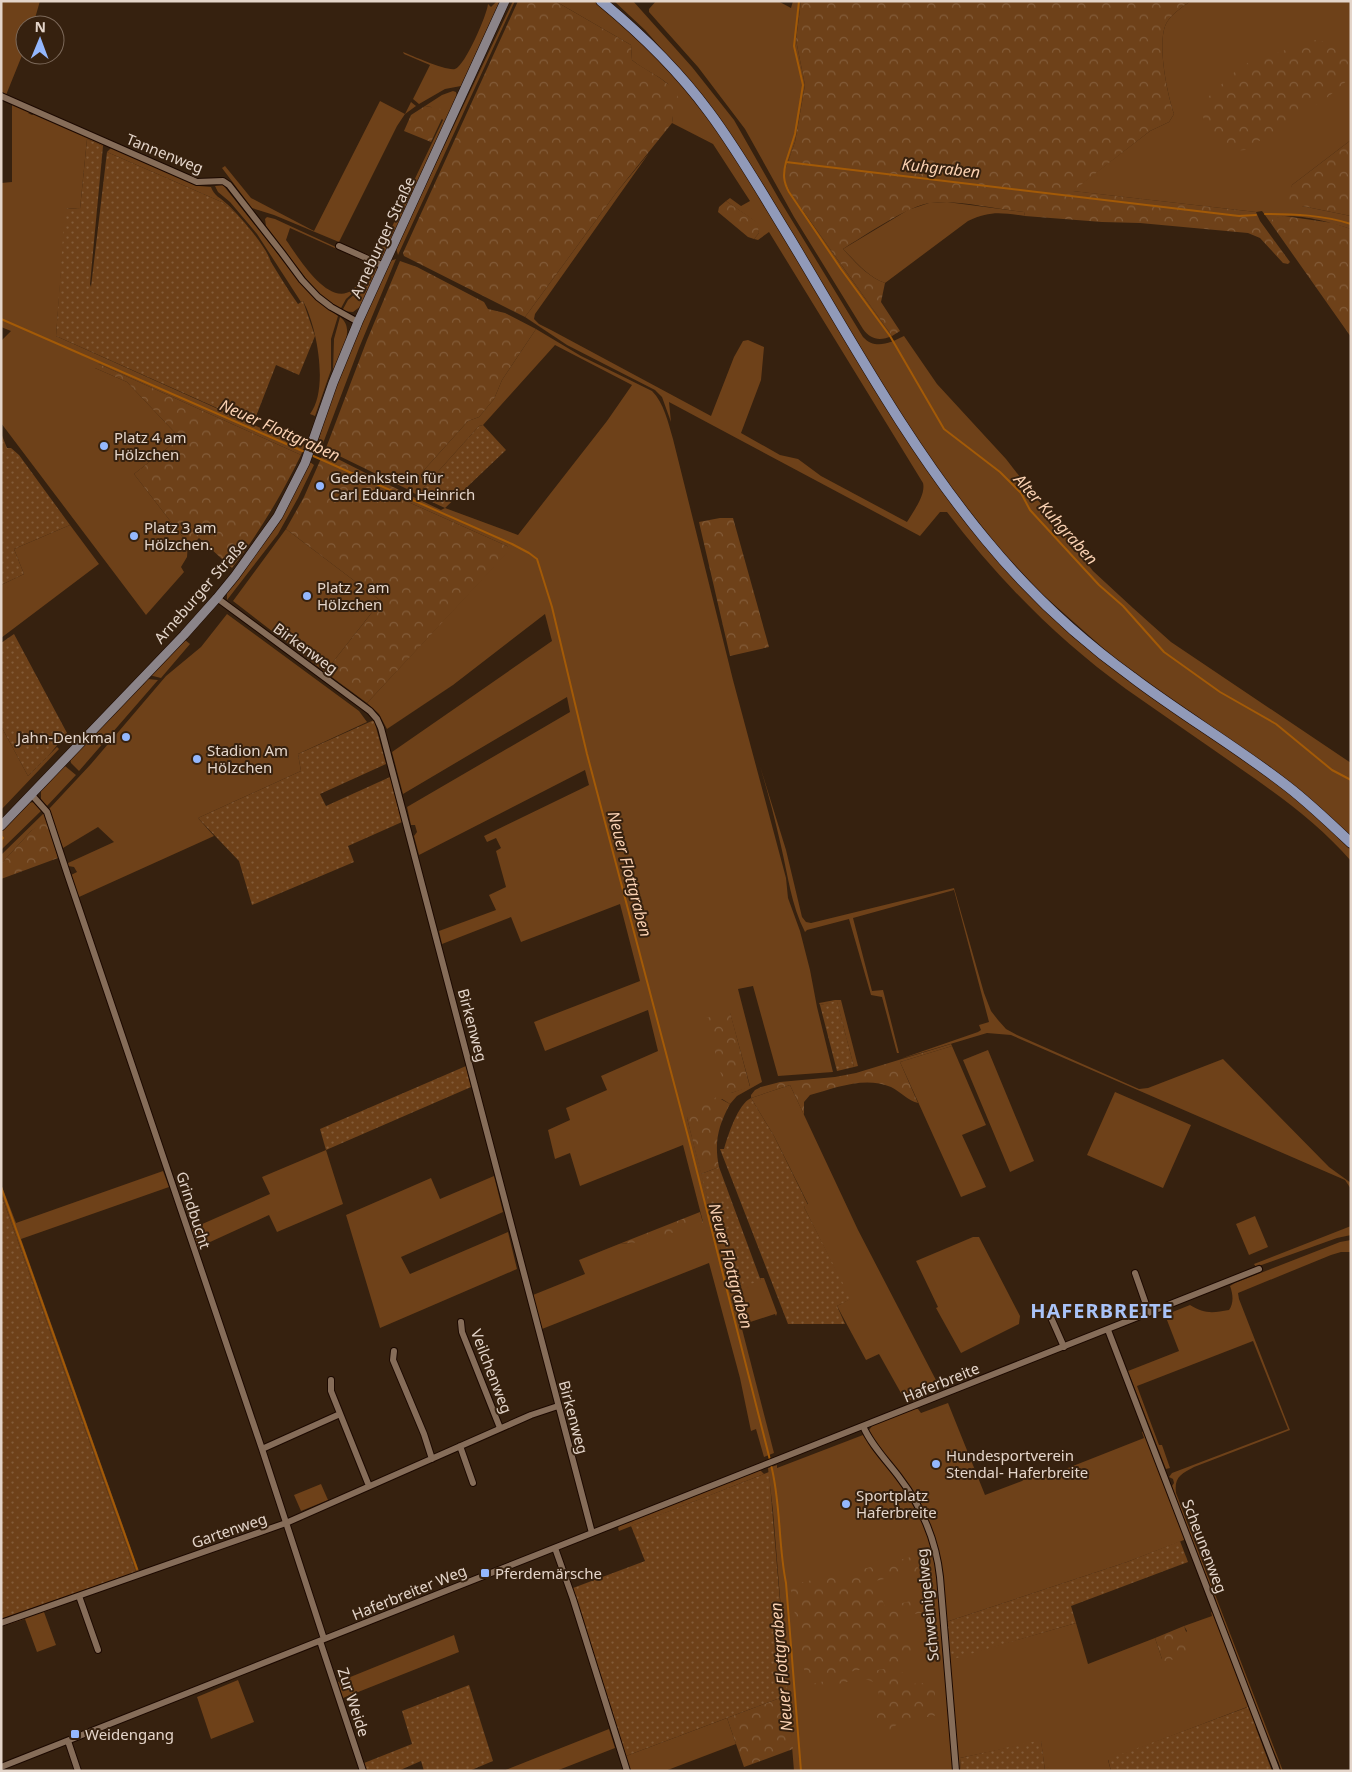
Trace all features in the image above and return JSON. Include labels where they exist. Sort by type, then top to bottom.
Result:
[{"type":"main road","name":"Arneburger Straße","points":[[1,826],[184,635],[241,569],[278,516],[311,449],[333,383],[358,322],[505,1]]},
{"type":"main road","points":[[601,1],[658,52],[713,118],[752,177],[911,438],[950,494],[988,543],[1045,603],[1101,653],[1159,697],[1288,787],[1351,843]]},
{"type":"street","name":"Tannenweg","points":[[1,96],[197,182],[216,181],[229,184],[302,280],[330,307],[358,322]]},
{"type":"street","points":[[339,246],[384,266]]},
{"type":"street","name":"Birkenweg","points":[[217,598],[370,711],[382,728],[592,1533]]},
{"type":"street","name":"Grindbucht","points":[[31,794],[46,809],[49,817],[262,1449],[322,1640]]},
{"type":"street","name":"Haferbreite","points":[[826,1440],[1259,1270]]},
{"type":"street","points":[[1135,1274],[1149,1313]]},
{"type":"street","points":[[1049,1313],[1064,1347]]},
{"type":"street","name":"Veilchenweg","points":[[461,1322],[462,1332],[500,1428]]},
{"type":"street","name":"Scheunenweg","points":[[1108,1330],[1277,1771]]},
{"type":"street","points":[[394,1351],[393,1360],[424,1434],[432,1459]]},
{"type":"street","points":[[331,1380],[330,1391],[369,1486]]},
{"type":"street","name":"Gartenweg","points":[[1,1623],[286,1523],[500,1428],[558,1406]]},
{"type":"street","points":[[262,1449],[340,1414]]},
{"type":"street","name":"Schweinigelweg","points":[[862,1426],[875,1447],[916,1501],[935,1549],[940,1577],[956,1771]]},
{"type":"street","name":"Haferbreiter Weg","points":[[1,1767],[826,1440]]},
{"type":"street","points":[[460,1446],[474,1483]]},
{"type":"street","points":[[555,1548],[627,1771]]},
{"type":"street","points":[[79,1596],[98,1650]]},
{"type":"street","name":"Zur Weide","points":[[322,1640],[363,1771]]},
{"type":"street","points":[[68,1741],[78,1771]]},
{"type":"green space","points":[[1,1],[40,1],[36,15],[15,15],[15,65],[18,65],[6,95],[1,92]]},
{"type":"green space","points":[[497,1],[500,1],[461,86],[445,89],[419,104],[413,99],[430,65],[403,52],[437,66],[455,69],[470,50],[480,29],[488,4],[491,7]]},
{"type":"green space","points":[[513,1],[515,1],[398,255],[396,248]]},
{"type":"green space","points":[[518,1],[555,1],[631,45],[632,60],[668,85],[679,98],[681,107],[673,116],[672,123],[616,193],[525,317],[404,256],[403,253]]},
{"type":"green space","points":[[555,1],[594,1],[645,45],[685,89],[719,133],[748,178],[888,409],[1042,606],[1295,797],[1351,849],[1351,861],[1326,835],[1285,800],[1126,689],[1076,650],[1030,607],[986,561],[947,512],[940,512],[920,536],[669,402],[671,422],[662,397],[655,390],[567,345],[525,317],[616,193],[649,153],[535,314],[534,319],[539,324],[711,416],[734,357],[743,341],[748,340],[764,347],[761,380],[741,433],[780,455],[798,459],[821,476],[907,522],[921,498],[923,483],[769,232],[758,240],[754,239],[759,233],[756,222],[726,201],[730,198],[741,206],[750,201],[713,144],[672,123],[673,116],[668,84],[632,60],[631,45]]},
{"type":"green space","points":[[614,1],[633,1],[692,67],[734,120],[779,199],[863,337],[872,343],[883,344],[904,336],[937,384],[1006,459],[1093,571],[1171,642],[1351,763],[1351,837],[1112,656],[1041,593],[999,548],[941,475],[675,64],[645,30]]},
{"type":"green space","points":[[656,1],[778,1],[791,8],[793,1],[801,1],[796,40],[805,85],[795,142],[786,167],[786,184],[791,194],[892,336],[884,339],[876,338],[869,335],[863,329],[794,217],[745,129],[698,67],[649,12],[649,9]]},
{"type":"green space","points":[[801,1],[1191,1],[1167,22],[1162,41],[1168,93],[1174,114],[1169,122],[1150,131],[1073,191],[1256,212],[1260,221],[1290,262],[1288,264],[1283,263],[1260,238],[1248,233],[1140,223],[1025,216],[1024,212],[974,205],[942,202],[931,203],[899,215],[843,249],[867,273],[885,283],[881,302],[900,331],[892,336],[791,194],[786,184],[786,167],[795,142],[805,85],[796,40]]},
{"type":"green space","points":[[1191,1],[1351,1],[1351,140],[1292,185],[1288,206],[1302,206],[1351,216],[1351,229],[1321,220],[1297,216],[1277,218],[1270,222],[1262,211],[1256,212],[1072,191],[1150,131],[1169,122],[1174,114],[1164,67],[1162,41],[1164,30],[1172,16]]},
{"type":"green space","points":[[1312,40],[1333,45],[1351,58],[1350,78],[1328,97],[1245,150],[1232,151],[1216,136],[1203,118],[1201,104],[1232,74],[1252,60],[1267,57]]},
{"type":"green space","points":[[453,91],[456,92],[457,96],[382,260],[376,261],[359,251],[377,258],[443,120],[431,107],[425,106],[442,95]]},
{"type":"green space","points":[[380,101],[405,114],[397,126],[339,242],[252,208],[222,168],[225,166],[251,198],[314,231]]},
{"type":"green space","points":[[411,102],[416,106],[405,114]]},
{"type":"green space","points":[[12,104],[30,112],[28,113],[32,115],[34,114],[104,144],[103,146],[87,139],[80,209],[66,208],[56,336],[276,435],[305,445],[301,455],[99,364],[95,368],[127,382],[180,438],[134,474],[188,544],[187,557],[181,567],[184,572],[146,615],[1,423],[1,341],[11,331],[1,327],[1,183],[12,182]]},
{"type":"green space","points":[[425,106],[446,110],[431,142],[404,131],[411,115]]},
{"type":"green space","points":[[87,139],[103,146],[91,287],[107,152],[224,203],[246,225],[298,304],[303,301],[315,336],[299,375],[276,365],[253,424],[56,336],[65,208],[80,209]]},
{"type":"green space","points":[[1351,140],[1351,216],[1302,206],[1288,206],[1285,203],[1292,185]]},
{"type":"green space","points":[[111,148],[116,148],[199,186],[211,187],[216,195],[232,209],[252,232],[264,248],[271,262],[233,211],[224,203],[107,152]]},
{"type":"green space","points":[[223,185],[296,277],[318,300],[338,316],[331,339],[331,370],[315,416],[310,414],[316,403],[319,390],[319,358],[313,326],[308,312],[303,301],[301,302],[257,234],[230,202],[218,192],[215,186]]},
{"type":"green space","points":[[726,201],[757,222],[759,233],[754,239],[748,237],[718,212],[719,207]]},
{"type":"green space","points":[[947,202],[1024,212],[1025,216],[1003,213],[990,214],[968,221],[885,283],[868,273],[843,249],[908,210],[929,203]]},
{"type":"green space","points":[[1284,216],[1333,223],[1351,229],[1351,337],[1270,222],[1274,218]]},
{"type":"green space","points":[[267,217],[338,248],[290,228],[286,240],[314,277],[333,292],[343,294],[352,290],[359,281],[367,263],[340,249],[375,265],[365,282],[346,299],[340,310],[314,289],[266,226],[265,219]]},
{"type":"green space","points":[[396,259],[359,348],[322,446],[317,445],[332,396],[359,329],[390,261]]},
{"type":"green space","points":[[400,261],[417,267],[484,302],[488,309],[505,313],[536,329],[502,380],[494,399],[479,417],[468,421],[407,489],[326,448],[367,340]]},
{"type":"green space","points":[[376,266],[377,271],[361,306],[353,312],[342,311],[348,300],[367,283]]},
{"type":"green space","points":[[340,317],[345,322],[347,335],[333,371],[334,339]]},
{"type":"green space","points":[[536,329],[581,356],[652,391],[660,401],[673,439],[733,680],[786,878],[788,898],[800,931],[810,970],[833,1072],[778,1076],[753,986],[738,989],[762,1082],[737,1096],[730,1104],[722,1099],[687,1118],[721,1249],[729,1247],[761,1280],[760,1278],[764,1278],[777,1313],[776,1316],[775,1314],[741,1325],[774,1453],[764,1457],[756,1429],[751,1431],[740,1378],[709,1263],[542,1329],[533,1295],[585,1274],[579,1260],[619,1244],[631,1243],[703,1222],[683,1145],[580,1186],[570,1153],[555,1159],[548,1130],[570,1120],[566,1108],[607,1090],[601,1076],[658,1051],[648,1010],[545,1051],[534,1022],[640,981],[620,904],[521,942],[511,917],[442,944],[439,931],[496,910],[489,895],[506,887],[496,851],[501,848],[496,838],[487,842],[484,836],[589,785],[585,770],[419,855],[414,836],[417,832],[415,825],[411,825],[407,807],[570,712],[567,697],[403,794],[392,752],[552,641],[545,614],[453,685],[387,729],[379,714],[367,703],[509,550],[507,546],[397,497],[403,492],[441,510],[445,508],[518,535],[607,421],[632,385],[555,345],[417,495],[407,489],[468,421],[479,417],[494,399],[502,380]],"holes":[[[730,1013],[750,1086],[731,1093],[707,1019]]]},
{"type":"green space","points":[[99,364],[301,455],[269,514],[232,568],[199,538],[188,549],[188,544],[134,474],[180,438],[127,382],[95,368],[94,365]]},
{"type":"green space","points":[[483,425],[506,450],[445,508],[417,495],[479,426]]},
{"type":"green space","points":[[1,433],[7,448],[11,448],[19,455],[70,525],[14,549],[24,574],[1,585]]},
{"type":"green space","points":[[326,453],[403,492],[397,497],[507,546],[510,550],[367,703],[325,672],[381,601],[286,529],[304,497],[323,454]]},
{"type":"green space","points":[[310,462],[314,465],[278,534],[227,600],[227,592],[285,511]]},
{"type":"green space","points":[[720,518],[733,518],[769,647],[730,656],[699,522]]},
{"type":"green space","points":[[70,525],[99,564],[1,638],[1,585],[24,574],[14,549]]},
{"type":"green space","name":"Platz 2 am Hölzchen","points":[[286,529],[381,601],[325,672],[233,601]]},
{"type":"green space","name":"Stadion Am Hölzchen","points":[[227,614],[359,711],[367,722],[298,754],[301,771],[198,818],[214,836],[79,897],[71,875],[77,872],[74,867],[68,866],[68,863],[114,842],[98,827],[63,848],[49,809],[91,764],[166,676],[201,647]]},
{"type":"green space","points":[[14,634],[67,733],[28,776],[1,726],[1,643]]},
{"type":"green space","points":[[185,640],[190,644],[161,678],[149,675]]},
{"type":"green space","points":[[148,679],[158,680],[79,771],[71,763],[70,759],[141,683],[143,685]]},
{"type":"green space","points":[[374,720],[386,764],[320,794],[326,806],[390,777],[402,822],[348,846],[354,862],[252,905],[239,861],[198,818],[301,771],[298,754]]},
{"type":"green space","points":[[1,726],[28,776],[57,747],[59,749],[1,810]]},
{"type":"green space","points":[[65,766],[76,775],[47,806],[41,799],[41,791]]},
{"type":"green space","points":[[760,766],[786,850],[802,917],[806,922],[811,923],[954,888],[984,993],[991,1011],[1006,1029],[1139,1089],[1148,1088],[1223,1059],[1329,1167],[1351,1183],[1351,1189],[1345,1180],[1011,1035],[987,1033],[900,1059],[978,1032],[981,1030],[979,1025],[989,1022],[954,890],[853,918],[872,991],[883,990],[899,1053],[897,1053],[882,997],[871,995],[849,919],[805,932],[800,922],[793,901],[769,796]]},
{"type":"green space","points":[[34,802],[42,810],[1,850],[1,831],[28,803]]},
{"type":"green space","points":[[44,813],[47,820],[31,831],[1,864],[1,855]]},
{"type":"green space","points":[[44,820],[47,820],[58,858],[1,879],[1,864],[31,831]]},
{"type":"green space","points":[[841,1000],[858,1066],[854,1067],[837,1002],[820,1005],[819,1003]]},
{"type":"green space","points":[[837,1001],[854,1067],[837,1071],[820,1005]]},
{"type":"green space","points":[[730,1012],[750,1087],[726,1093],[706,1018]]},
{"type":"green space","points":[[951,1044],[952,1046],[900,1062],[918,1103],[891,1087],[871,1083],[850,1084],[810,1095],[804,1102],[804,1115],[790,1085],[751,1098],[755,1090],[761,1087],[780,1082],[835,1077],[856,1073]]},
{"type":"green space","points":[[952,1046],[986,1125],[962,1135],[986,1187],[961,1197],[900,1062]]},
{"type":"green space","points":[[988,1050],[1034,1161],[1010,1172],[963,1060]]},
{"type":"green space","points":[[466,1066],[471,1087],[326,1150],[320,1129]]},
{"type":"green space","points":[[790,1085],[858,1230],[938,1384],[938,1387],[906,1402],[879,1354],[866,1360],[837,1306],[850,1299],[804,1207],[808,1204],[774,1136],[751,1098]]},
{"type":"green space","points":[[1115,1092],[1191,1125],[1163,1188],[1087,1155]]},
{"type":"green space","points":[[717,1097],[730,1104],[718,1135],[719,1167],[701,1174],[687,1118],[700,1106]]},
{"type":"green space","points":[[751,1098],[774,1136],[808,1205],[804,1207],[851,1299],[837,1306],[845,1324],[788,1324],[720,1149],[724,1149],[738,1113],[746,1101]]},
{"type":"green space","points":[[326,1150],[343,1204],[277,1232],[269,1215],[197,1248],[191,1229],[270,1194],[262,1177]]},
{"type":"green space","points":[[719,1167],[761,1281],[743,1286],[729,1247],[721,1250],[701,1174]]},
{"type":"green space","points":[[163,1171],[169,1187],[21,1239],[139,1571],[136,1572],[1,1194],[1,1184],[16,1223]]},
{"type":"green space","points":[[494,1176],[503,1212],[401,1257],[410,1274],[508,1232],[517,1269],[380,1328],[346,1215],[431,1178],[440,1199]]},
{"type":"green space","points":[[1,1194],[136,1572],[1,1619]]},
{"type":"green space","points":[[700,1212],[703,1223],[643,1242],[619,1244]]},
{"type":"green space","points":[[1255,1216],[1268,1247],[1249,1255],[1236,1224]]},
{"type":"green space","points":[[1351,1226],[1351,1235],[1337,1238],[1256,1267],[1254,1264]]},
{"type":"green space","points":[[973,1237],[979,1237],[1020,1316],[1019,1324],[961,1353],[936,1308],[938,1307],[916,1261]]},
{"type":"green space","points":[[1351,1240],[1351,1252],[1331,1255],[1238,1293],[1290,1430],[1194,1467],[1182,1474],[1176,1483],[1176,1493],[1283,1771],[1281,1771],[1175,1496],[1172,1486],[1174,1483],[1173,1479],[1169,1477],[1172,1473],[1288,1429],[1253,1341],[1137,1386],[1159,1445],[1162,1445],[1170,1468],[1166,1469],[1128,1371],[1179,1351],[1165,1315],[1190,1305],[1209,1312],[1229,1310],[1232,1304],[1230,1286],[1235,1283],[1340,1242]]},
{"type":"green space","points":[[948,1403],[985,1495],[1022,1481],[1041,1470],[1045,1477],[1144,1438],[1142,1432],[1144,1431],[1186,1538],[1127,1562],[946,1622],[950,1659],[1076,1623],[1088,1664],[1155,1638],[1162,1659],[1187,1631],[1184,1626],[1212,1616],[1211,1612],[1214,1613],[1258,1726],[1255,1727],[1247,1707],[1108,1760],[1111,1771],[1045,1771],[1041,1741],[960,1758],[961,1771],[959,1771],[944,1617],[928,1523],[876,1444],[869,1430],[873,1425],[913,1409],[918,1409],[921,1413]]},
{"type":"green space","points":[[863,1435],[917,1507],[935,1554],[954,1771],[794,1771],[768,1468],[777,1465],[777,1468]]},
{"type":"green space","points":[[760,1470],[764,1474],[619,1531],[620,1525]]},
{"type":"green space","points":[[769,1472],[788,1695],[626,1756],[573,1588],[645,1561],[631,1526]]},
{"type":"green space","points":[[321,1484],[328,1500],[301,1511],[294,1495]]},
{"type":"green space","points":[[1180,1541],[1188,1562],[1071,1606],[1076,1623],[950,1660],[946,1622],[1127,1562]]},
{"type":"green space","points":[[911,1557],[920,1571],[875,1581],[885,1607],[928,1597],[932,1605],[931,1611],[909,1615],[898,1620],[897,1626],[912,1636],[912,1660],[806,1680],[790,1585]]},
{"type":"green space","points":[[52,1608],[44,1612],[56,1645],[37,1652],[25,1619],[1,1627],[1,1625]]},
{"type":"green space","points":[[1184,1626],[1191,1651],[1186,1657],[1165,1661],[1162,1659],[1155,1638]]},
{"type":"green space","points":[[454,1635],[459,1652],[343,1698],[338,1682]]},
{"type":"green space","points":[[899,1667],[909,1684],[924,1683],[934,1685],[937,1714],[903,1721],[883,1735],[876,1733],[879,1695],[873,1682],[863,1680],[810,1690],[809,1687],[811,1684]]},
{"type":"green space","points":[[238,1680],[254,1722],[211,1739],[197,1697]]},
{"type":"green space","points":[[469,1685],[493,1761],[469,1771],[424,1771],[421,1761],[398,1771],[366,1771],[364,1763],[412,1744],[402,1711]]},
{"type":"green space","points":[[788,1695],[793,1749],[744,1767],[727,1718]]},
{"type":"green space","points":[[1248,1707],[1272,1771],[1111,1771],[1108,1759]]},
{"type":"green space","points":[[727,1718],[736,1744],[665,1771],[630,1771],[626,1756]]},
{"type":"green space","points":[[609,1729],[615,1748],[556,1771],[503,1771]]},
{"type":"green space","points":[[1041,1740],[1045,1771],[961,1771],[960,1758]]},
{"type":"waterway","name":"Kuhgraben","points":[[799,1],[794,46],[803,85],[795,134],[786,162],[1239,216],[1256,215]]},
{"type":"waterway","name":"Alter Kuhgraben","points":[[786,162],[784,177],[789,192],[841,269],[890,336],[944,429],[1000,472],[1021,493],[1030,510],[1099,585],[1123,606],[1164,652],[1220,692],[1276,724],[1332,770],[1351,780]]},
{"type":"waterway","name":"Kuhgraben","points":[[1265,214],[1319,217],[1351,224]]},
{"type":"waterway","name":"Neuer Flottgraben","points":[[1,319],[307,453]]},
{"type":"waterway","name":"Neuer Flottgraben","points":[[311,455],[512,544],[537,559],[552,607],[587,754],[690,1144],[770,1460]]},
{"type":"waterway","points":[[1,836],[3,838],[1,840]]},
{"type":"waterway","points":[[1,1187],[137,1569]]},
{"type":"waterway","name":"Neuer Flottgraben","points":[[771,1465],[786,1583],[801,1771]]},
{"type":"place","name":"Platz 4 am Hölzchen","points":[[104,446]]},
{"type":"place","name":"Gedenkstein für Carl Eduard Heinrich","points":[[320,486]]},
{"type":"place","name":"Platz 3 am Hölzchen.","points":[[134,536]]},
{"type":"place","name":"Platz 2 am Hölzchen","points":[[307,596]]},
{"type":"place","name":"Jahn-Denkmal","points":[[126,737]]},
{"type":"place","name":"Stadion Am Hölzchen","points":[[197,759]]},
{"type":"place","name":"Hundesportverein Stendal- Haferbreite","points":[[936,1464]]},
{"type":"place","name":"Sportplatz Haferbreite","points":[[846,1504]]},
{"type":"place","name":"Pferdemärsche","points":[[485,1573]]},
{"type":"place","name":"Weidengang","points":[[75,1734]]},
{"type":"district","name":"HAFERBREITE","points":[[1102,1310]]}]
